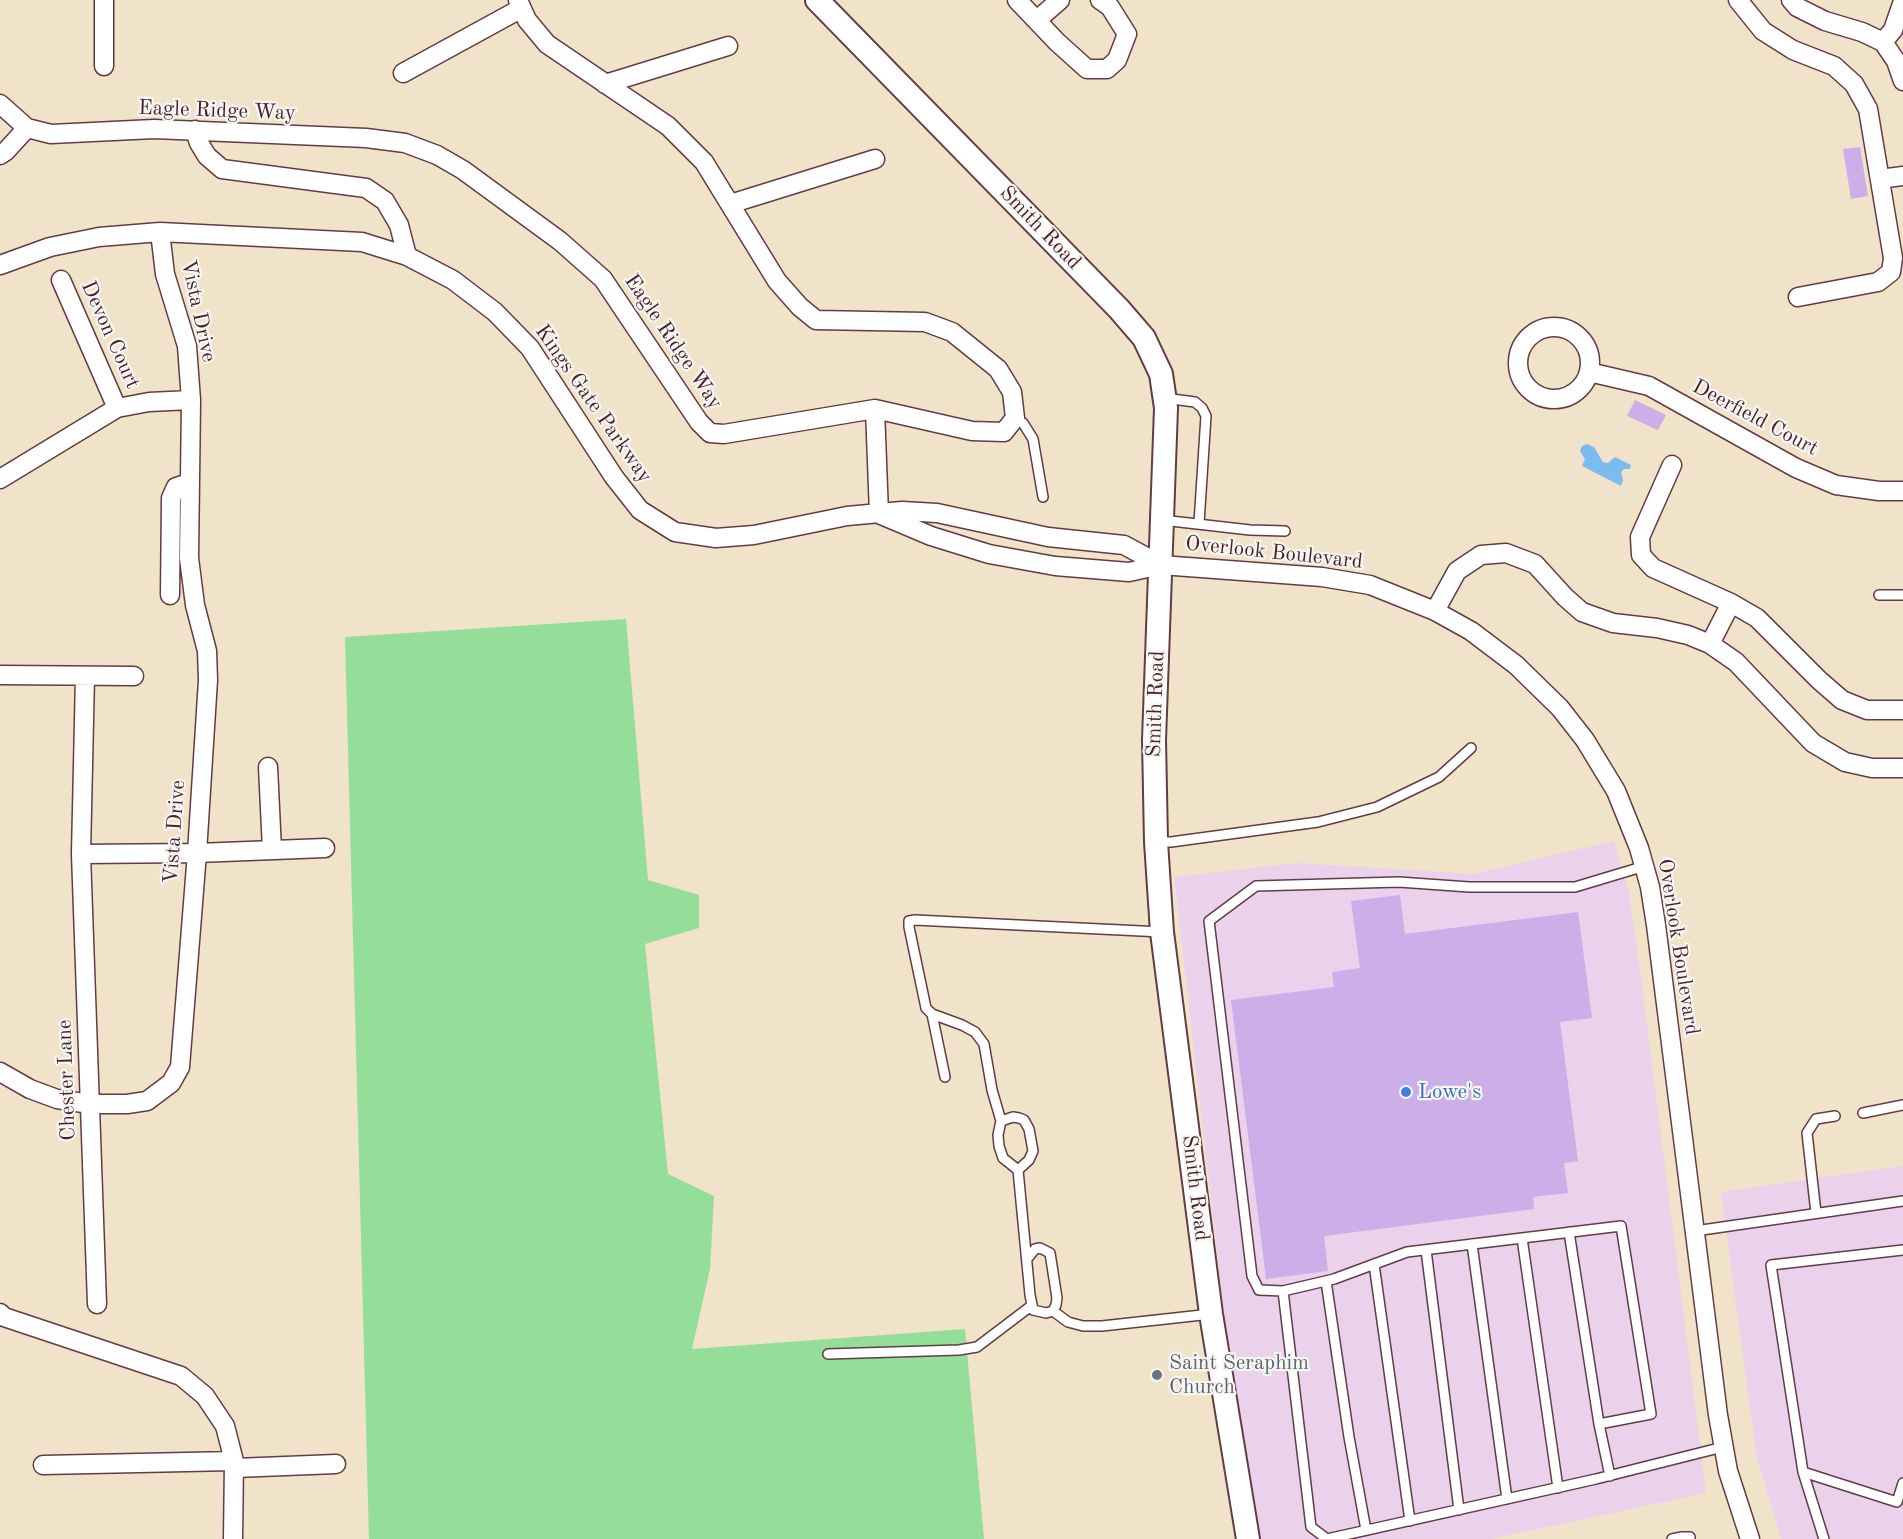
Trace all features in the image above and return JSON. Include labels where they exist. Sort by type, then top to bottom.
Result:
[{"type":"street","points":[[104,0],[104,66]]},
{"type":"street","name":"Smith Road","points":[[817,0],[1119,309],[1144,338],[1161,374],[1166,408],[1154,740],[1156,842],[1162,932],[1211,1314],[1248,1539]]},
{"type":"street","points":[[1017,0],[1057,42],[1087,69],[1107,69],[1117,60],[1126,34],[1110,7],[1100,0]]},
{"type":"street","points":[[1037,20],[1060,0]]},
{"type":"street","points":[[1738,0],[1763,31],[1793,50],[1834,66],[1854,84],[1868,109],[1893,258],[1891,272],[1878,282],[1798,297]]},
{"type":"street","points":[[1791,0],[1797,7],[1826,21],[1862,32],[1883,42],[1896,61],[1903,81]]},
{"type":"street","points":[[1883,42],[1893,30],[1903,1]]},
{"type":"street","points":[[402,74],[519,4],[547,44],[668,126],[704,162],[777,281],[800,308],[816,320],[925,322],[952,332],[998,369],[1012,392],[1015,418]]},
{"type":"street","points":[[605,84],[728,46]]},
{"type":"street","points":[[0,104],[27,128],[0,155]]},
{"type":"street","name":"Eagle Ridge Way","points":[[27,128],[51,134],[154,129],[366,138],[405,142],[437,155],[463,170],[560,241],[603,279],[699,422],[710,434],[724,434],[875,409],[972,432],[1004,432],[1015,418]]},
{"type":"street","points":[[195,130],[198,143],[207,156],[222,169],[366,188],[385,201],[399,225],[407,256]]},
{"type":"street","points":[[730,204],[875,159]]},
{"type":"street","points":[[1880,179],[1903,176]]},
{"type":"street","name":"Kings Gate Parkway","points":[[0,265],[50,247],[99,237],[160,232],[362,242],[407,256],[453,280],[495,312],[530,348],[614,477],[640,510],[675,532],[716,538],[754,535],[847,516],[902,511],[937,513],[1048,537],[1124,545],[1161,565]]},
{"type":"street","name":"Vista Drive","points":[[0,1072],[30,1089],[57,1099],[90,1104],[128,1104],[147,1101],[171,1083],[180,1067],[197,853],[207,651],[195,605],[189,558],[190,400],[187,346],[165,274],[160,232]]},
{"type":"street","name":"Devon Court","points":[[61,280],[117,408]]},
{"type":"street","name":"Deerfield Court","points":[[1589,372],[1649,386],[1796,468],[1836,485],[1880,491],[1903,491]]},
{"type":"street","points":[[0,478],[117,408],[149,402],[190,400]]},
{"type":"street","points":[[875,409],[879,514]]},
{"type":"street","points":[[1672,465],[1640,537],[1641,555],[1653,568],[1731,603],[1757,618],[1842,700],[1867,710],[1903,710]]},
{"type":"street","points":[[170,595],[171,498],[176,487],[189,483]]},
{"type":"street","name":"Kings Gate Parkway","points":[[879,514],[931,536],[979,551],[1055,566],[1129,572],[1161,565]]},
{"type":"street","points":[[1435,610],[1457,571],[1481,555],[1506,553],[1535,564],[1582,612],[1613,623],[1657,628],[1688,635],[1710,644],[1736,662],[1813,743],[1845,762],[1872,768],[1903,768]]},
{"type":"street","name":"Overlook Boulevard","points":[[1161,565],[1353,581],[1393,593],[1435,610],[1471,631],[1532,678],[1573,723],[1590,748],[1616,791],[1645,866],[1656,926],[1724,1447],[1728,1471],[1750,1539]]},
{"type":"street","points":[[1710,644],[1731,603]]},
{"type":"street","points":[[0,675],[134,676]]},
{"type":"street","name":"Chester Lane","points":[[85,676],[81,854],[97,1304]]},
{"type":"street","points":[[268,767],[272,850]]},
{"type":"street","points":[[81,854],[197,853],[325,848]]},
{"type":"street","points":[[0,1313],[4,1317],[181,1376],[206,1396],[225,1426],[235,1464],[233,1539]]},
{"type":"street","points":[[43,1465],[336,1464]]},
{"type":"lane","points":[[1164,398],[1195,402],[1206,416],[1199,523]]},
{"type":"lane","points":[[1015,418],[1023,423],[1033,439],[1043,497]]},
{"type":"lane","points":[[1162,520],[1250,530],[1285,531]]},
{"type":"lane","points":[[1879,595],[1903,595]]},
{"type":"lane","points":[[1156,842],[1171,842],[1318,822],[1377,807],[1439,777],[1471,748]]},
{"type":"lane","points":[[1599,1424],[1651,1414],[1621,1226],[1407,1252],[1326,1281],[1283,1291],[1259,1290],[1252,1276],[1209,921],[1256,886],[1399,882],[1469,887],[1575,887],[1645,866]]},
{"type":"lane","points":[[1027,1259],[1035,1249],[1040,1248],[1050,1253],[1057,1298],[1053,1311],[1046,1313],[1035,1311],[1031,1306],[1018,1170],[1003,1158],[998,1135],[1001,1121],[992,1090],[984,1044],[975,1032],[932,1014],[926,1008],[909,921],[1162,932]]},
{"type":"lane","points":[[932,1014],[945,1077]]},
{"type":"lane","points":[[1863,1113],[1903,1105]]},
{"type":"lane","points":[[1816,1213],[1807,1133],[1816,1119],[1834,1116]]},
{"type":"lane","points":[[1001,1121],[1014,1117],[1019,1118],[1024,1120],[1029,1129],[1033,1150],[1029,1160],[1018,1170]]},
{"type":"lane","points":[[1695,1232],[1903,1201]]},
{"type":"lane","points":[[1569,1232],[1599,1424],[1610,1476]]},
{"type":"lane","points":[[1522,1238],[1558,1488]]},
{"type":"lane","points":[[1472,1244],[1508,1499]]},
{"type":"lane","points":[[1426,1250],[1459,1510]]},
{"type":"lane","points":[[1824,1539],[1803,1472],[1771,1265],[1903,1250]]},
{"type":"lane","points":[[1374,1264],[1410,1521]]},
{"type":"lane","points":[[1326,1281],[1349,1437],[1366,1530]]},
{"type":"lane","points":[[1283,1291],[1311,1527],[1327,1539],[1610,1476],[1724,1447]]},
{"type":"lane","points":[[828,1354],[959,1350],[977,1347],[1031,1306]]},
{"type":"lane","points":[[1053,1311],[1068,1322],[1092,1326],[1211,1314]]},
{"type":"lane","points":[[1803,1472],[1900,1503],[1903,1483]]},
{"type":"lane","points":[[1672,1539],[1682,1537],[1690,1537],[1690,1539]]},
{"type":"shaded area","points":[[1614,841],[1629,893],[1640,969],[1706,1493],[1490,1539],[1259,1539],[1227,1338],[1174,877],[1296,863],[1473,874]]},
{"type":"shaded area","points":[[1903,1166],[1903,1539],[1781,1539],[1756,1453],[1721,1192]]},
{"type":"green space","points":[[626,619],[648,880],[699,895],[699,928],[645,944],[668,1174],[714,1196],[710,1269],[692,1349],[965,1329],[984,1539],[369,1539],[345,637]]},
{"type":"water","points":[[1587,444],[1594,447],[1603,462],[1608,463],[1615,457],[1631,465],[1630,469],[1624,469],[1621,472],[1623,480],[1621,486],[1582,466],[1585,459],[1580,451],[1582,446]]},
{"type":"building","points":[[1860,147],[1868,196],[1851,199],[1843,149]]},
{"type":"building","points":[[1635,400],[1666,415],[1658,430],[1627,416]]},
{"type":"building","name":"Lowe's","points":[[1400,895],[1405,934],[1578,912],[1592,1018],[1560,1022],[1578,1161],[1564,1163],[1568,1193],[1533,1197],[1534,1209],[1324,1236],[1328,1271],[1266,1279],[1231,1000],[1334,987],[1332,972],[1360,968],[1351,901]]},
{"type":"place","name":"Lowe's","points":[[1406,1092]]},
{"type":"place","name":"Saint Seraphim Church","points":[[1157,1375]]}]
